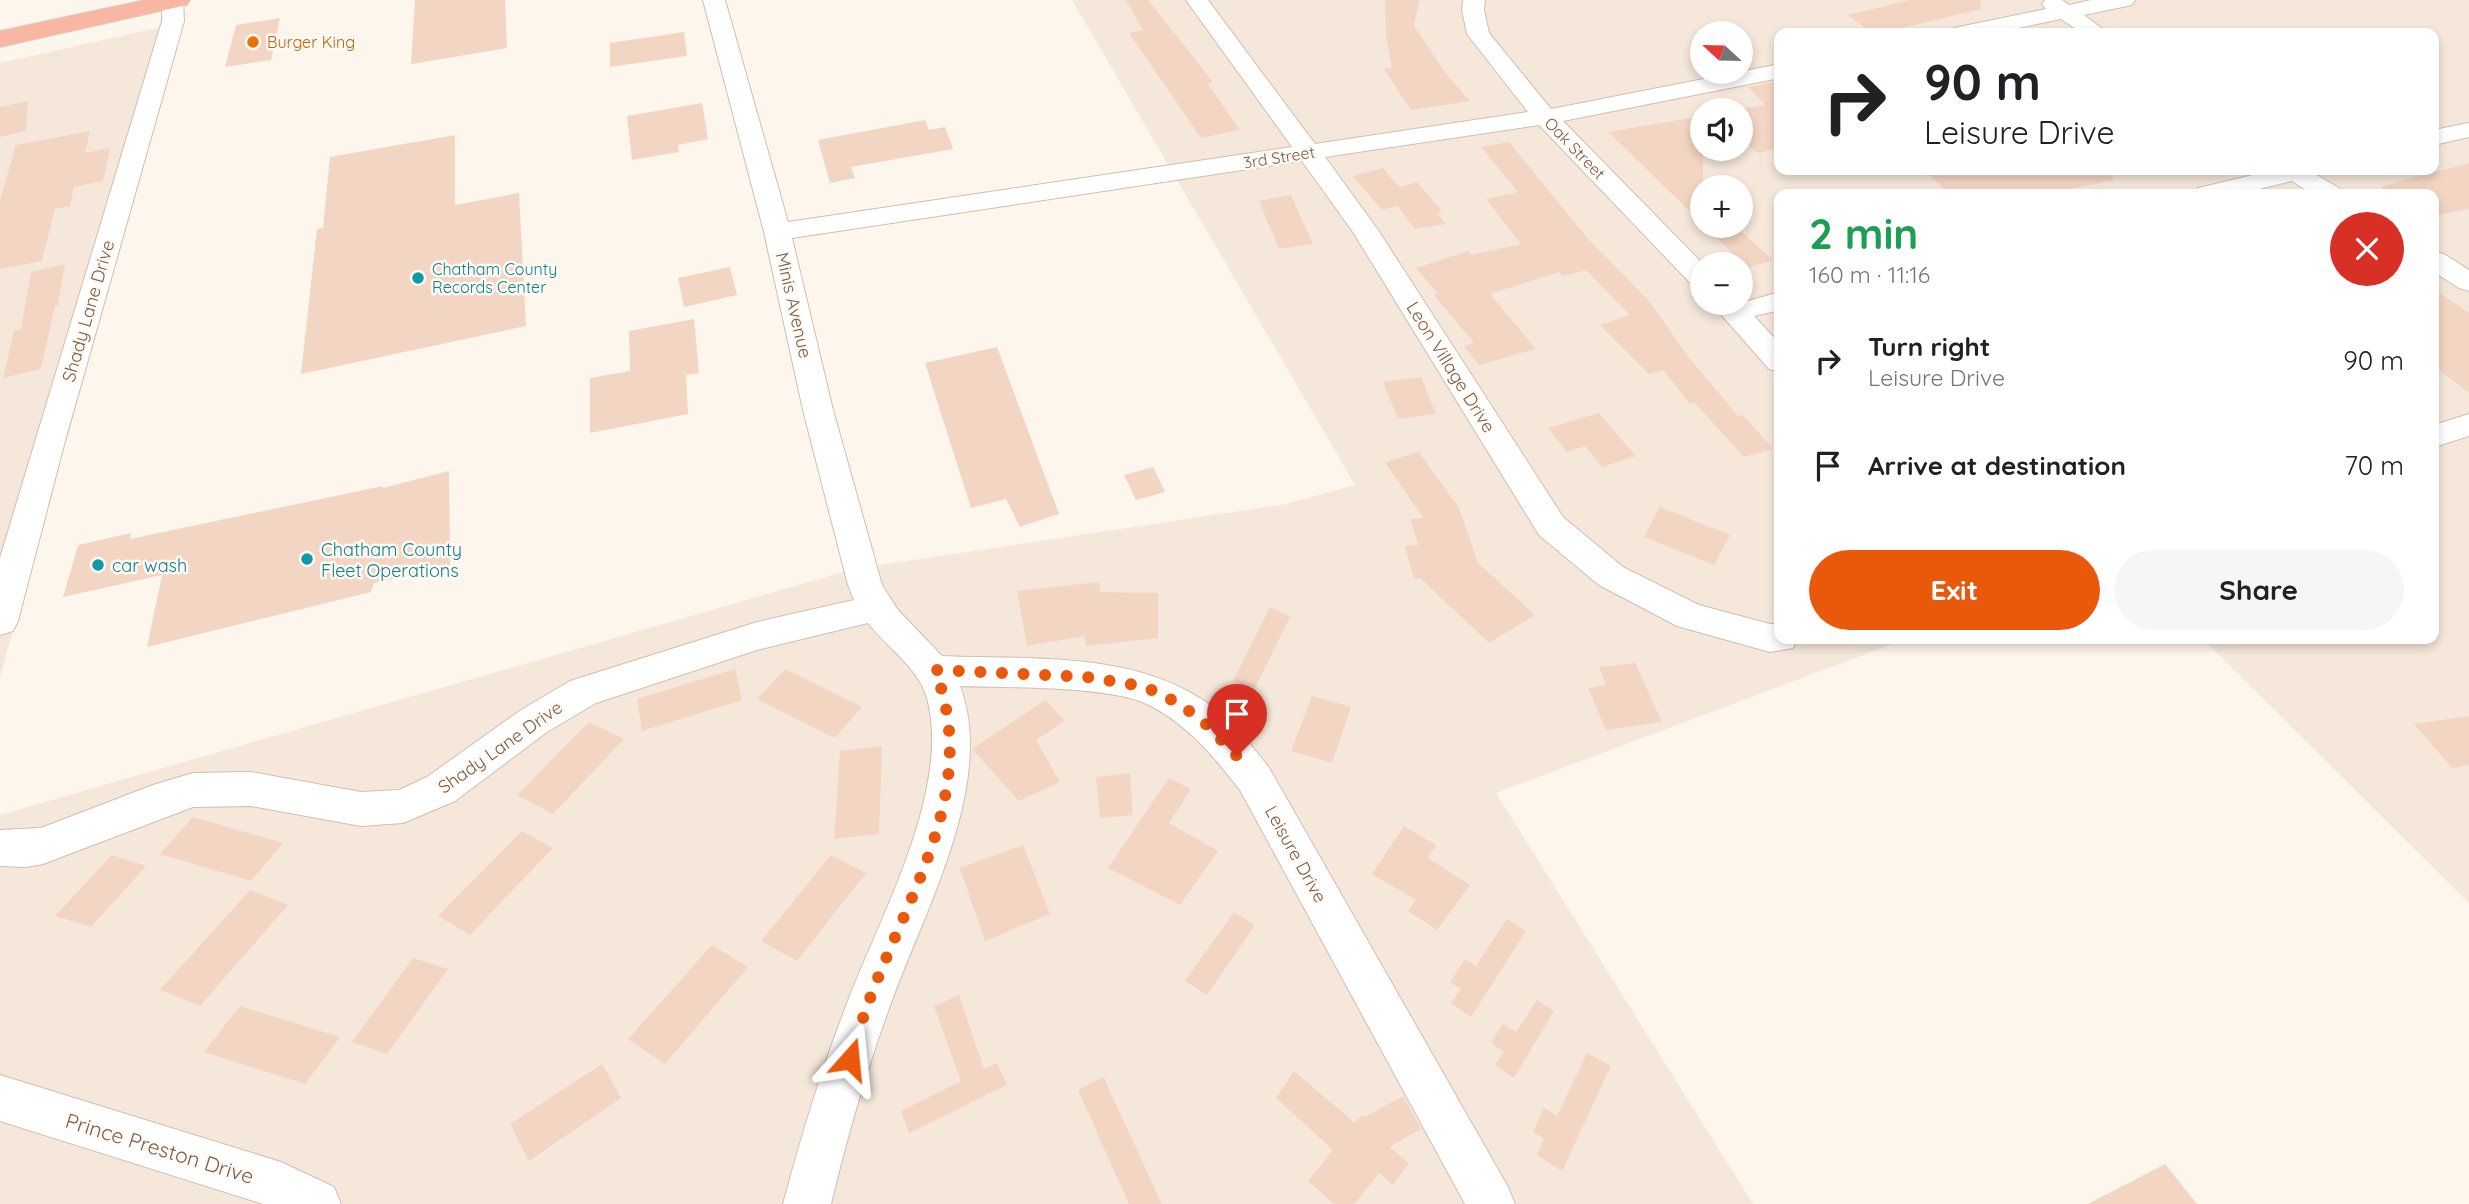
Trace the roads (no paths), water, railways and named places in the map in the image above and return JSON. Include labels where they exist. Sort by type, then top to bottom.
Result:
[{"type":"highway","points":[[0,39],[176,1]]},
{"type":"street","name":"Minis Avenue","points":[[714,0],[777,232],[818,410],[865,585],[876,608]]},
{"type":"street","name":"Leon Village Drive","points":[[1197,0],[1365,230],[1551,526],[1611,576],[1689,616],[1774,638]]},
{"type":"street","name":"Oak Street","points":[[1474,0],[1473,10],[1478,34],[1545,117],[1690,267]]},
{"type":"street","points":[[1980,28],[2057,6],[2124,0]]},
{"type":"street","name":"Shady Lane Drive","points":[[0,621],[173,21],[176,1]]},
{"type":"street","points":[[2057,6],[2090,28]]},
{"type":"street","name":"3rd Street","points":[[777,232],[1545,117],[1774,72]]},
{"type":"street","points":[[2439,137],[2469,130]]},
{"type":"street","points":[[2227,189],[2282,175]]},
{"type":"street","points":[[2304,175],[2323,189]]},
{"type":"street","points":[[2439,263],[2469,282]]},
{"type":"street","points":[[1753,304],[1774,302]]},
{"type":"street","points":[[1736,315],[1774,356]]},
{"type":"street","points":[[2439,434],[2469,425]]},
{"type":"street","points":[[807,1204],[821,1149],[857,1037],[880,973],[936,840],[949,770],[947,706],[935,670],[876,608]]},
{"type":"street","name":"Shady Lane Drive","points":[[0,848],[26,849],[43,846],[167,797],[193,790],[251,789],[361,809],[384,810],[403,806],[441,789],[534,720],[583,692],[757,636],[876,608]]},
{"type":"street","name":"Leisure Drive","points":[[935,670],[1086,677],[1130,683],[1164,695],[1219,735],[1254,778],[1491,1204]]},
{"type":"street","name":"Prince Preston Drive","points":[[0,1098],[281,1186],[317,1204]]},
{"type":"place","name":"Burger King","points":[[253,42]]},
{"type":"place","name":"Chatham County Records Center","points":[[418,278]]},
{"type":"place","name":"Chatham County Fleet Operations","points":[[307,559]]},
{"type":"place","name":"car wash","points":[[98,565]]}]
